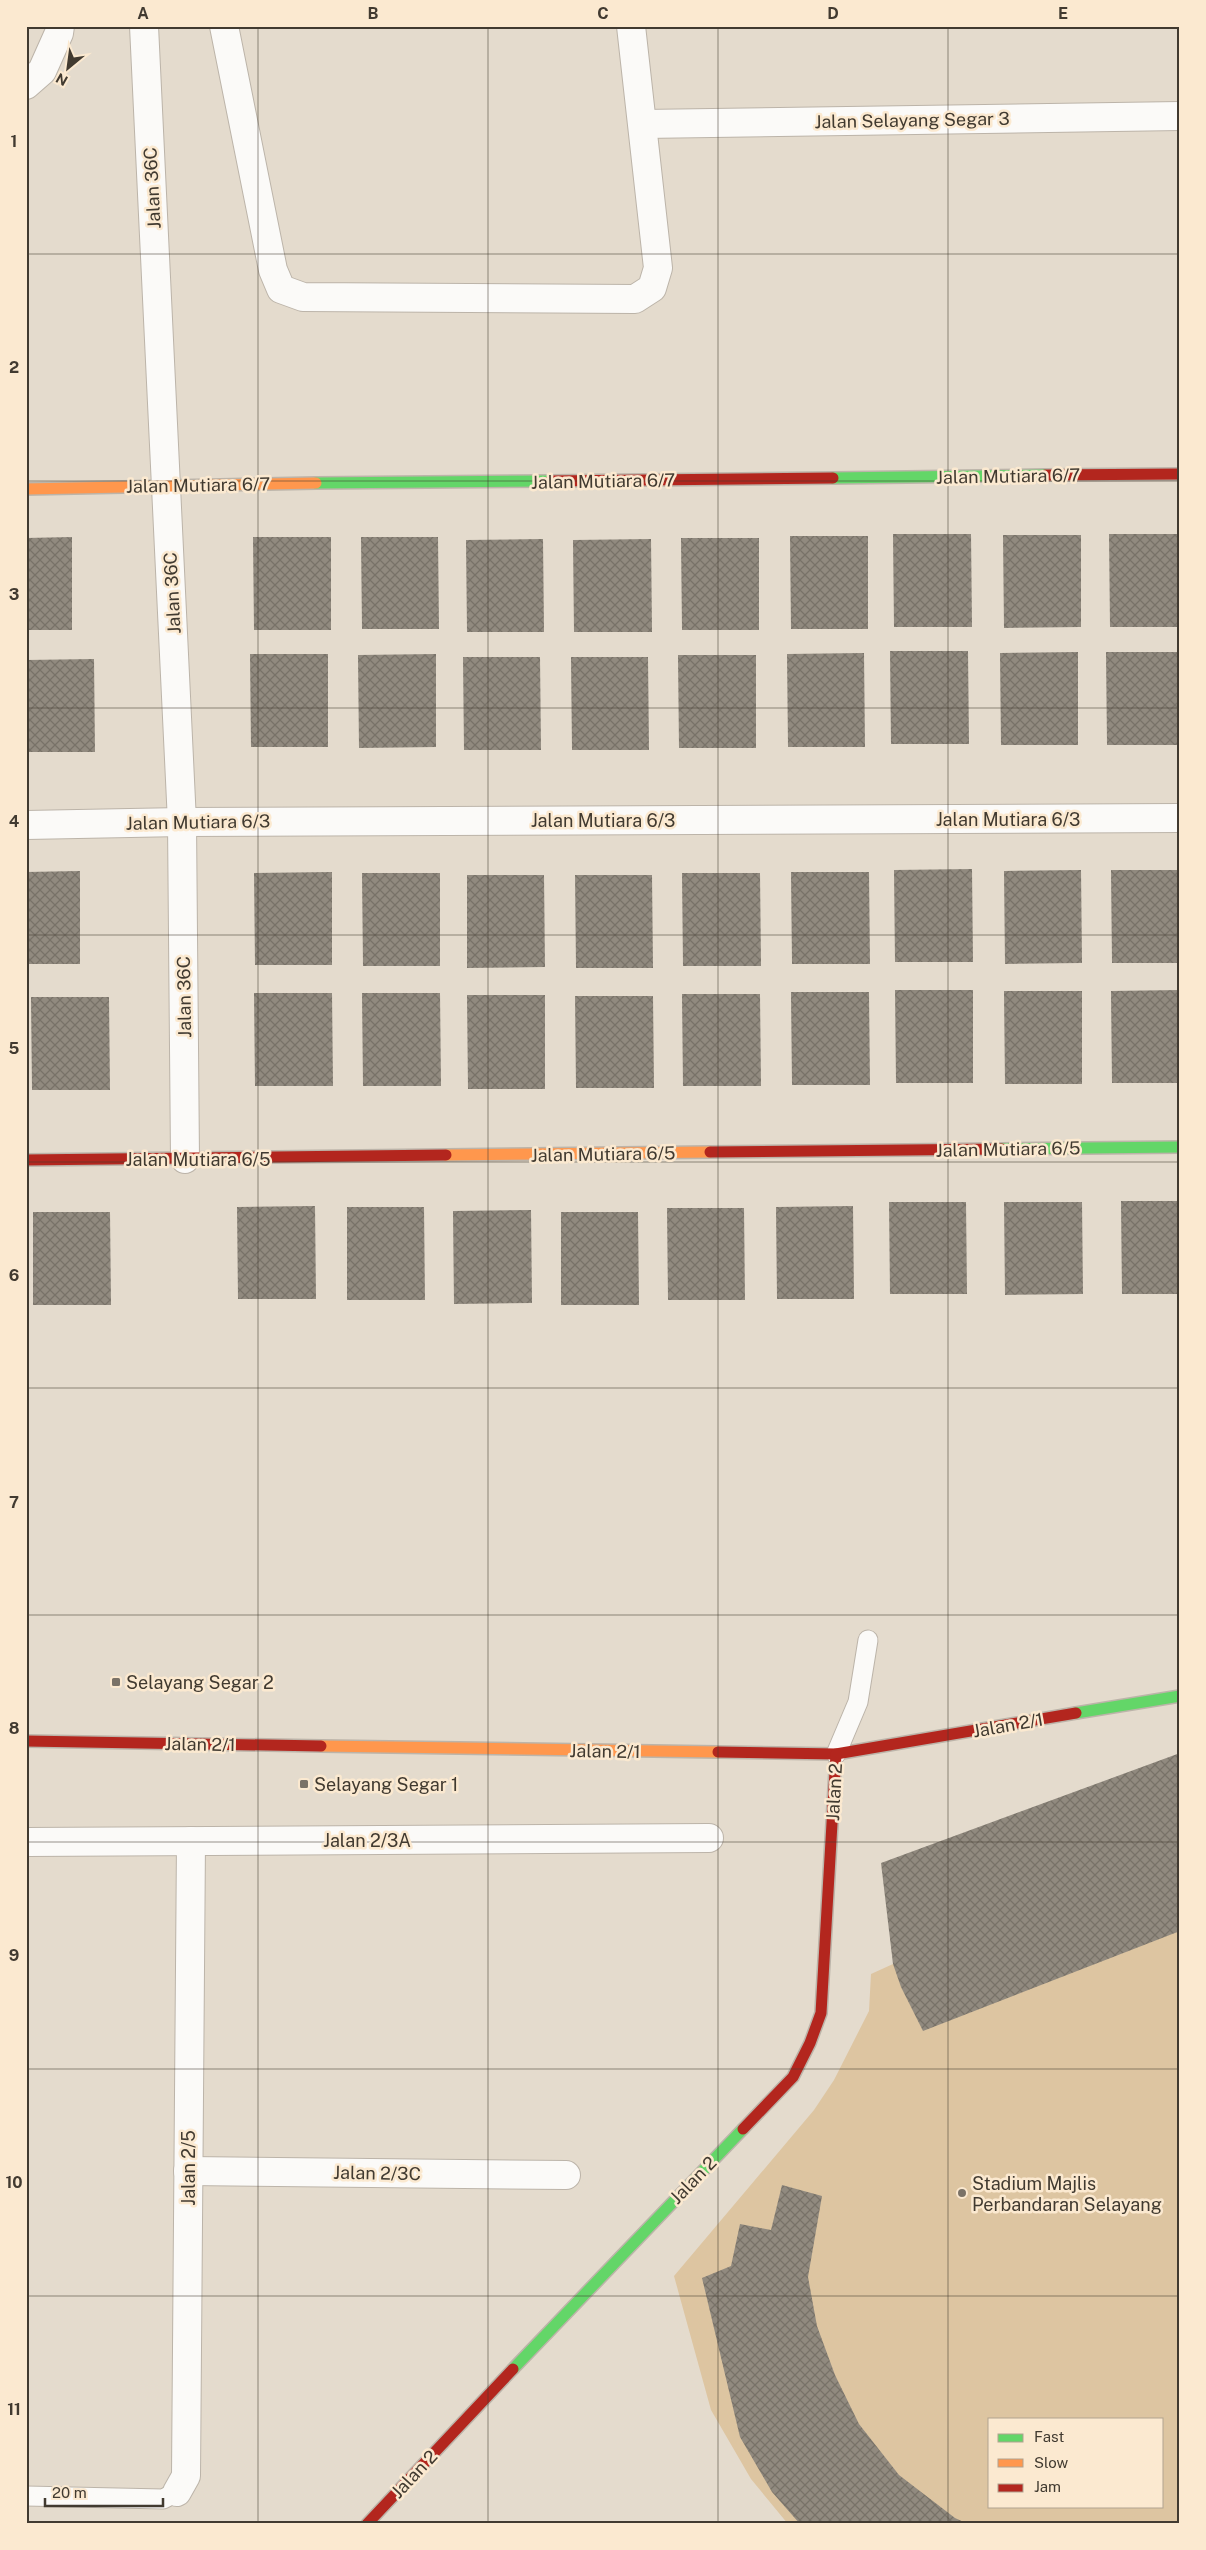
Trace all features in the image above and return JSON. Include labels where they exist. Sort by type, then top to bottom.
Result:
[{"type":"street","points":[[26,85],[42,71],[59,33],[60,26]]},
{"type":"street","name":"Jalan 36C","points":[[144,26],[182,822],[185,1159]]},
{"type":"street","points":[[224,26],[273,270],[281,288],[303,297],[635,299],[652,288],[658,268],[644,124],[631,26]]},
{"type":"street","name":"Jalan Selayang Segar 3","points":[[644,124],[1180,116]]},
{"type":"street","name":"Jalan Mutiara 6/7","points":[[26,489],[167,485],[1180,474]]},
{"type":"street","name":"Jalan Mutiara 6/3","points":[[26,825],[182,822],[1180,818]]},
{"type":"street","name":"Jalan Mutiara 6/5","points":[[26,1160],[1180,1147]]},
{"type":"street","name":"Jalan 2/1","points":[[26,1741],[836,1754],[1180,1696]]},
{"type":"street","name":"Jalan 2","points":[[367,2524],[618,2257],[793,2077],[810,2043],[821,2013],[836,1754]]},
{"type":"street","name":"Jalan 2/3A","points":[[26,1842],[709,1838]]},
{"type":"street","name":"Jalan 2/5","points":[[177,2492],[186,2476],[191,1841]]},
{"type":"street","name":"Jalan 2/3C","points":[[188,2171],[566,2175]]},
{"type":"lane","points":[[836,1754],[858,1702],[868,1640]]},
{"type":"lane","points":[[26,2496],[163,2499],[177,2492]]},
{"type":"shaded area","name":"Stadium Majlis Perbandaran Selayang","points":[[1180,1753],[1180,2524],[788,2524],[751,2479],[711,2410],[674,2276],[814,2110],[834,2080],[869,2011],[871,1974],[893,1964]]},
{"type":"building","points":[[893,534],[971,534],[972,627],[894,627]]},
{"type":"building","points":[[1109,534],[1180,534],[1180,627],[1110,627]]},
{"type":"building","points":[[1003,535],[1081,535],[1081,627],[1004,628]]},
{"type":"building","points":[[790,536],[868,536],[868,629],[791,629]]},
{"type":"building","points":[[72,537],[72,630],[26,630],[26,538]]},
{"type":"building","points":[[253,537],[331,537],[331,630],[254,630]]},
{"type":"building","points":[[361,537],[438,537],[439,629],[362,629]]},
{"type":"building","points":[[681,538],[759,538],[759,630],[682,630]]},
{"type":"building","points":[[543,539],[544,632],[467,632],[466,540]]},
{"type":"building","points":[[651,539],[652,632],[574,632],[573,540]]},
{"type":"building","points":[[890,651],[968,651],[969,744],[891,744]]},
{"type":"building","points":[[1078,652],[1078,745],[1001,745],[1000,653]]},
{"type":"building","points":[[1106,652],[1180,652],[1180,745],[1107,745]]},
{"type":"building","points":[[864,653],[865,747],[788,747],[787,654]]},
{"type":"building","points":[[250,654],[328,654],[328,747],[251,747]]},
{"type":"building","points":[[436,654],[436,747],[359,748],[358,655]]},
{"type":"building","points":[[678,655],[756,655],[756,748],[679,748]]},
{"type":"building","points":[[463,657],[540,657],[541,750],[464,750]]},
{"type":"building","points":[[571,657],[648,657],[649,750],[572,750]]},
{"type":"building","points":[[94,659],[95,752],[26,752],[26,660]]},
{"type":"building","points":[[972,869],[973,962],[895,962],[894,870]]},
{"type":"building","points":[[1081,870],[1082,963],[1005,964],[1004,871]]},
{"type":"building","points":[[1111,870],[1180,870],[1180,963],[1112,963]]},
{"type":"building","points":[[80,871],[80,964],[26,964],[26,872]]},
{"type":"building","points":[[332,872],[332,965],[255,965],[254,873]]},
{"type":"building","points":[[791,872],[869,872],[870,964],[792,964]]},
{"type":"building","points":[[362,873],[440,873],[440,966],[363,966]]},
{"type":"building","points":[[682,873],[760,873],[761,966],[683,966]]},
{"type":"building","points":[[467,875],[544,875],[545,967],[467,968]]},
{"type":"building","points":[[575,875],[652,875],[653,968],[576,968]]},
{"type":"building","points":[[895,990],[973,990],[973,1083],[896,1083]]},
{"type":"building","points":[[1180,990],[1180,1083],[1112,1083],[1111,991]]},
{"type":"building","points":[[1004,991],[1082,991],[1082,1084],[1005,1084]]},
{"type":"building","points":[[791,992],[869,992],[870,1085],[792,1085]]},
{"type":"building","points":[[254,993],[332,993],[333,1086],[255,1086]]},
{"type":"building","points":[[362,993],[440,993],[441,1086],[363,1086]]},
{"type":"building","points":[[682,994],[760,994],[761,1086],[683,1086]]},
{"type":"building","points":[[467,995],[545,995],[545,1089],[468,1089]]},
{"type":"building","points":[[575,996],[653,996],[654,1088],[576,1088]]},
{"type":"building","points":[[31,997],[109,997],[110,1090],[32,1090]]},
{"type":"building","points":[[1121,1201],[1180,1201],[1180,1294],[1122,1294]]},
{"type":"building","points":[[889,1202],[966,1202],[967,1294],[890,1294]]},
{"type":"building","points":[[1004,1202],[1082,1202],[1083,1294],[1005,1295]]},
{"type":"building","points":[[315,1206],[316,1299],[238,1299],[237,1207]]},
{"type":"building","points":[[853,1206],[854,1299],[777,1299],[776,1207]]},
{"type":"building","points":[[347,1207],[424,1207],[425,1300],[347,1300]]},
{"type":"building","points":[[667,1208],[744,1208],[745,1300],[668,1300]]},
{"type":"building","points":[[531,1210],[532,1303],[454,1304],[453,1211]]},
{"type":"building","points":[[33,1212],[110,1212],[111,1305],[33,1305]]},
{"type":"building","points":[[561,1212],[638,1212],[639,1305],[561,1305]]},
{"type":"building","points":[[1180,1753],[1180,1931],[923,2031],[901,1987],[893,1964],[881,1863]]},
{"type":"building","points":[[782,2185],[822,2196],[808,2277],[817,2326],[835,2375],[859,2424],[899,2475],[955,2518],[968,2524],[800,2524],[772,2492],[740,2437],[702,2278],[731,2266],[740,2224],[771,2230]]},
{"type":"traffic: fast","points":[[833,478],[1045,475]]},
{"type":"traffic: fast","points":[[316,483],[550,481]]},
{"type":"traffic: fast","points":[[1002,1149],[1180,1147]]},
{"type":"traffic: fast","points":[[1076,1713],[1180,1696]]},
{"type":"traffic: fast","points":[[513,2369],[743,2129]]},
{"type":"traffic: slow","points":[[26,489],[316,483]]},
{"type":"traffic: slow","points":[[446,1155],[710,1152]]},
{"type":"traffic: slow","points":[[321,1746],[718,1752]]},
{"type":"traffic: jam","points":[[1045,475],[1180,474]]},
{"type":"traffic: jam","points":[[550,481],[833,478]]},
{"type":"traffic: jam","points":[[710,1152],[1002,1149]]},
{"type":"traffic: jam","points":[[26,1160],[446,1155]]},
{"type":"traffic: jam","points":[[718,1752],[836,1754],[1076,1713]]},
{"type":"traffic: jam","points":[[26,1741],[321,1746]]},
{"type":"traffic: jam","points":[[743,2129],[793,2077],[810,2043],[821,2013],[836,1754]]},
{"type":"traffic: jam","points":[[367,2524],[513,2369]]},
{"type":"place","name":"Selayang Segar 2","points":[[116,1682]]},
{"type":"place","name":"Selayang Segar 1","points":[[304,1784]]},
{"type":"place","name":"Stadium Majlis Perbandaran Selayang","points":[[962,2193]]}]
